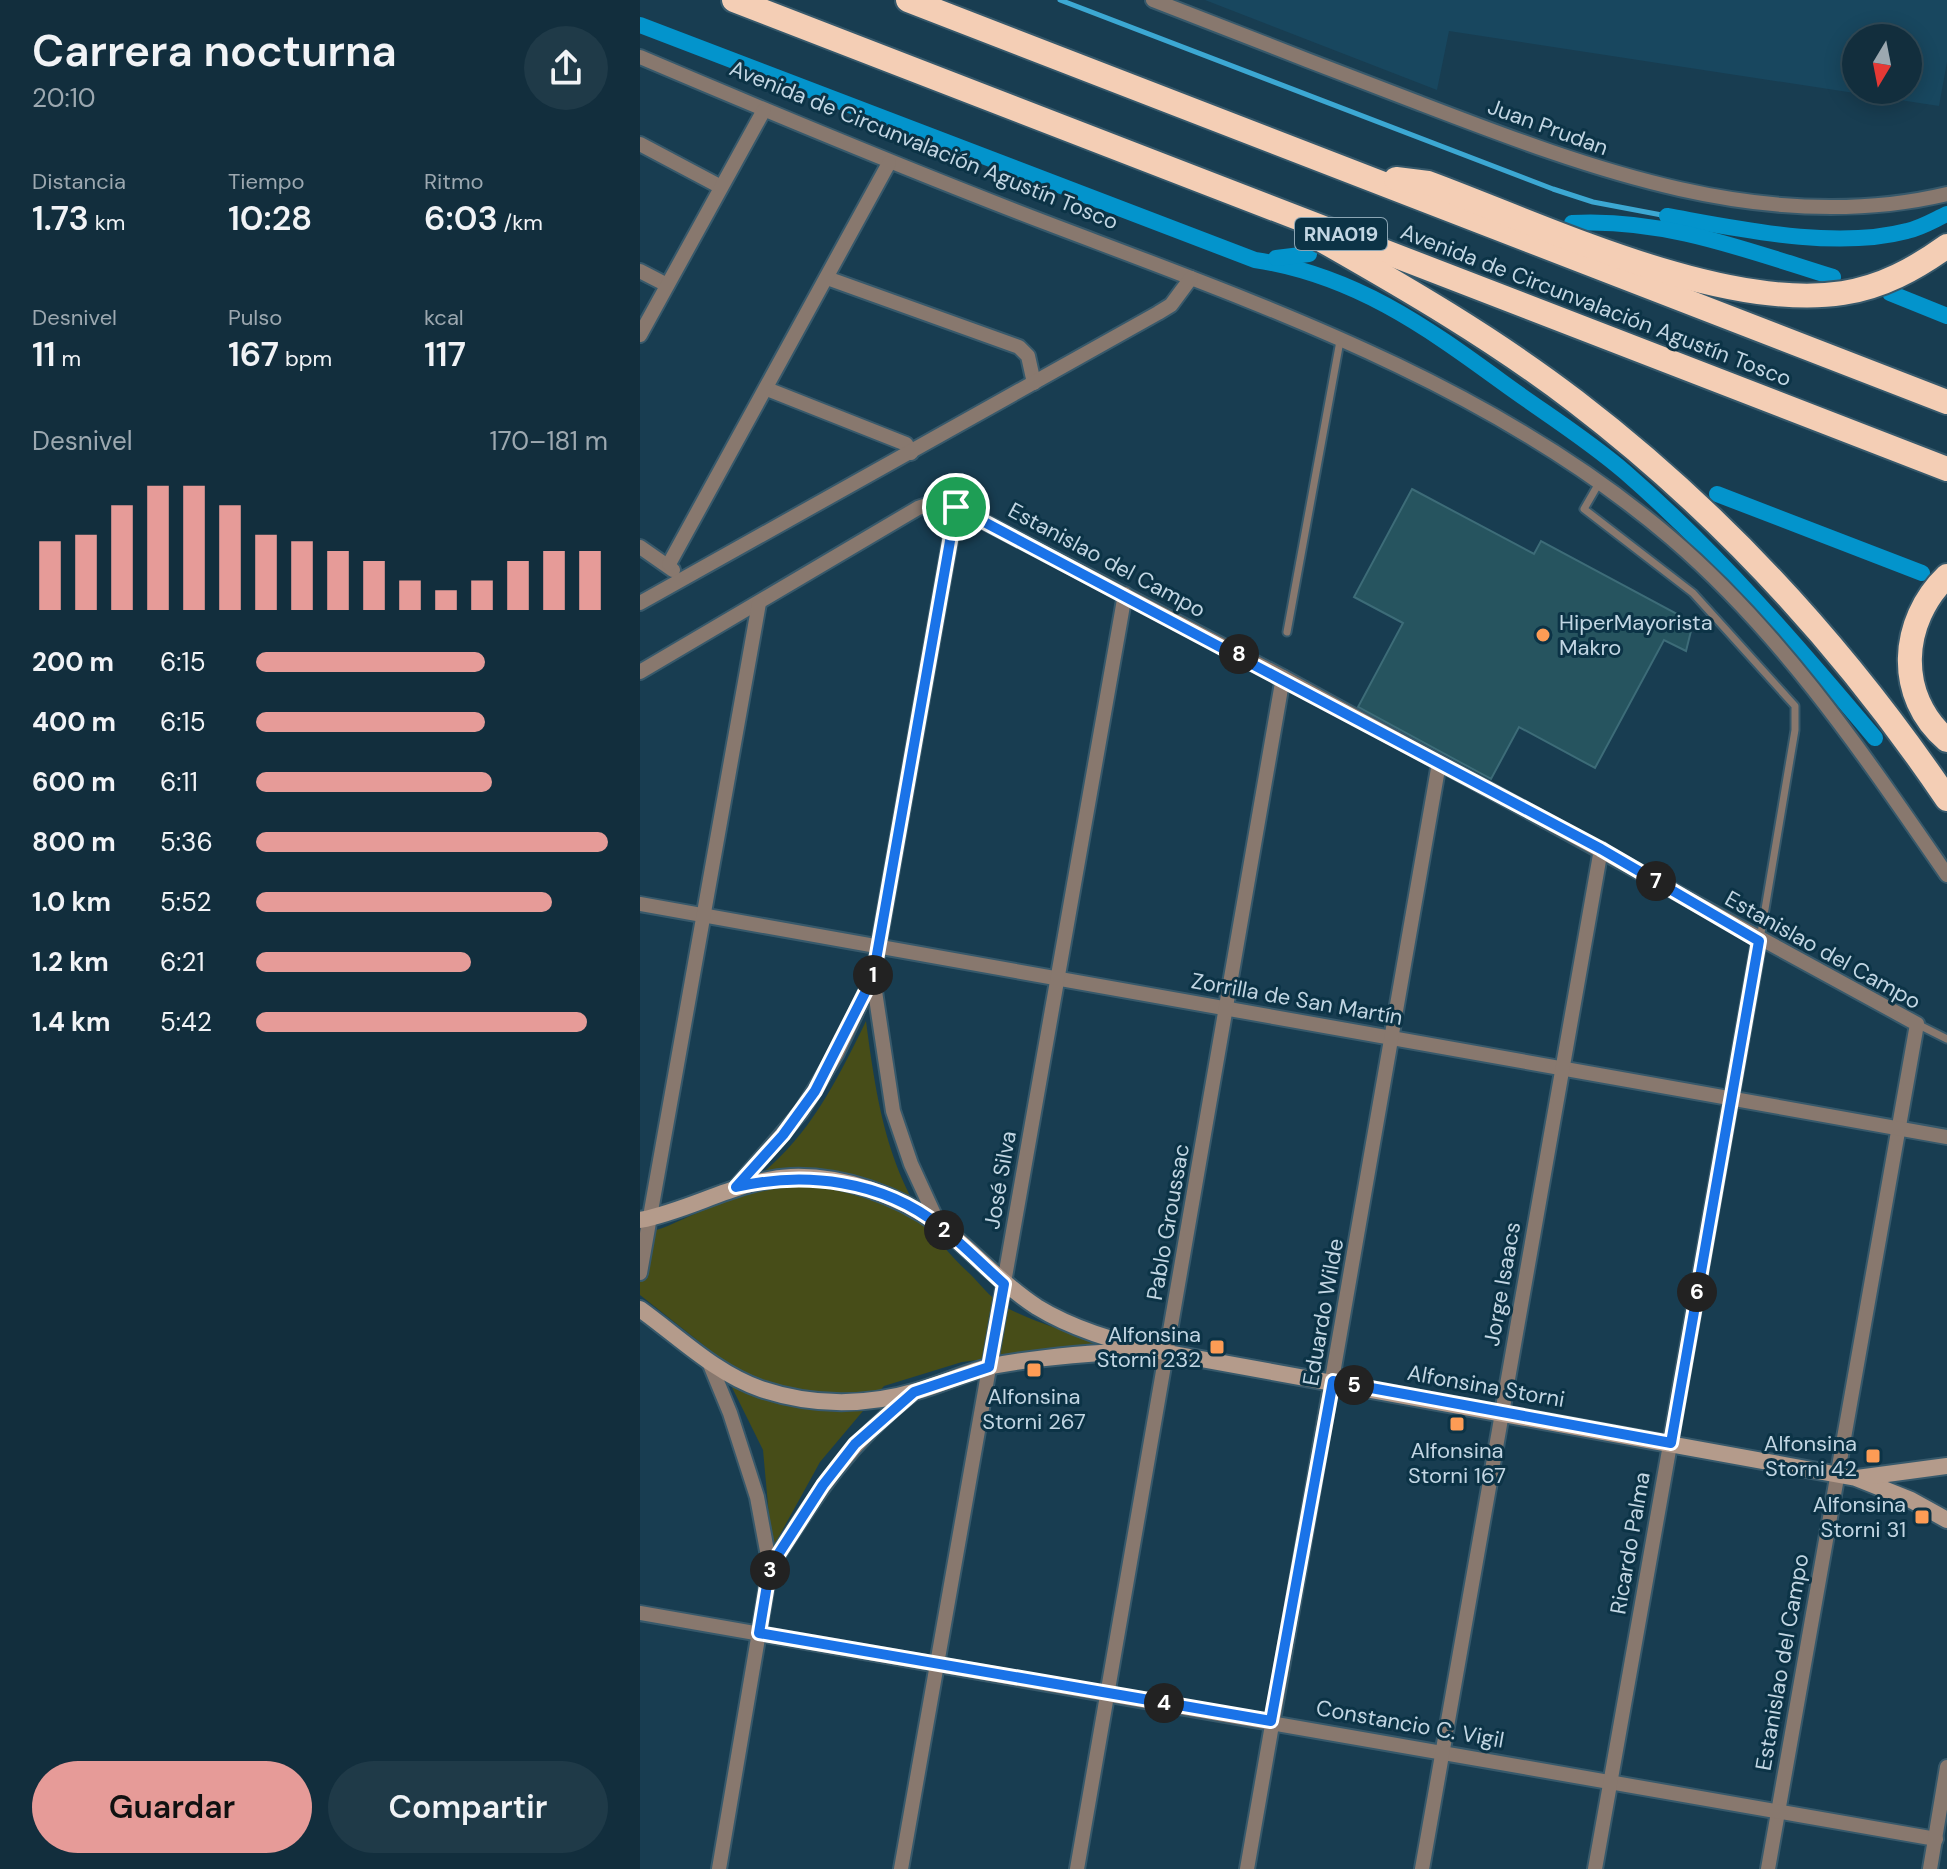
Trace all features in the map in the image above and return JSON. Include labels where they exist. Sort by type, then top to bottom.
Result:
[{"type":"highway","name":"Avenida de Circunvalación Agustín Tosco","points":[[734,0],[1947,469]]},
{"type":"highway","name":"Avenida de Circunvalación Agustín Tosco","points":[[908,0],[1947,402]]},
{"type":"highway","points":[[1357,174],[1428,183],[1660,269],[1771,294],[1820,295],[1859,290],[1916,267],[1947,246]]},
{"type":"highway","points":[[1242,196],[1470,328],[1574,400],[1661,472],[1735,540],[1792,600],[1870,694],[1947,799]]},
{"type":"highway","points":[[1947,576],[1925,601],[1916,619],[1909,668],[1924,713],[1947,740]]},
{"type":"street","name":"Juan Prudan","points":[[1153,0],[1556,156],[1658,185],[1754,202],[1823,207],[1878,207],[1947,194]]},
{"type":"street","name":"Avenida de Circunvalación Agustín Tosco","points":[[640,57],[889,163],[1191,278],[1474,402],[1600,482],[1672,539],[1750,614],[1827,704],[1947,875]]},
{"type":"street","points":[[640,335],[764,110]]},
{"type":"street","points":[[640,144],[721,187]]},
{"type":"street","points":[[669,564],[889,163]]},
{"type":"street","points":[[640,271],[667,285]]},
{"type":"street","points":[[827,278],[1019,347],[1028,356],[1034,383]]},
{"type":"street","points":[[640,603],[1158,313],[1171,305],[1191,278]]},
{"type":"street","points":[[767,389],[906,444],[911,453]]},
{"type":"street","points":[[640,672],[918,508],[933,503],[956,507],[873,977],[883,1061],[893,1111],[911,1164],[939,1225]]},
{"type":"street","name":"Estanislao del Campo","points":[[956,507],[1283,677],[1601,849],[1759,941],[1917,1024],[1768,1869]]},
{"type":"street","points":[[640,547],[669,564],[680,580]]},
{"type":"street","name":"José Silva","points":[[901,1869],[1125,594]]},
{"type":"street","points":[[640,1273],[644,1219],[704,915],[759,603]]},
{"type":"street","name":"Pablo Groussac","points":[[1077,1869],[1108,1694],[1161,1352],[1226,1009],[1283,677]]},
{"type":"street","name":"Eduardo Wilde","points":[[1247,1869],[1394,1039],[1439,763]]},
{"type":"street","name":"Jorge Isaacs","points":[[1422,1869],[1601,849]]},
{"type":"street","name":"Zorrilla de San Martín","points":[[640,904],[1898,1131],[1947,1137]]},
{"type":"street","name":"Ricardo Palma","points":[[1595,1869],[1759,941]]},
{"type":"street","points":[[736,1187],[783,1135],[815,1091],[873,977]]},
{"type":"street","name":"Alfonsina Storni","points":[[644,1219],[736,1187],[794,1177],[847,1183],[884,1196],[939,1225],[1004,1284],[1073,1326],[1161,1352],[1501,1411],[1856,1478],[1947,1520]]},
{"type":"street","name":"Alfonsina Storni","points":[[640,1309],[709,1362],[761,1389],[801,1400],[845,1404],[914,1392],[989,1367],[1072,1354],[1161,1352]]},
{"type":"street","points":[[709,1362],[730,1413],[757,1497],[770,1567],[719,1869]]},
{"type":"street","points":[[770,1567],[839,1463],[875,1423],[914,1392]]},
{"type":"street","name":"Alfonsina Storni","points":[[1856,1478],[1947,1466]]},
{"type":"street","name":"Constancio C. Vigil","points":[[640,1613],[1936,1839]]},
{"type":"street","points":[[1930,1869],[1947,1767]]},
{"type":"lane","points":[[1287,632],[1340,341]]},
{"type":"lane","points":[[1600,482],[1584,509],[1693,593],[1795,706],[1795,730],[1759,941]]},
{"type":"lane","points":[[1917,1024],[1947,1039]]},
{"type":"shaded area","points":[[1205,0],[1947,0],[1947,62],[1939,106],[1922,103],[1922,24],[1842,24],[1842,91],[1449,31],[1437,90]]},
{"type":"green space","points":[[866,1021],[877,1093],[894,1158],[923,1218],[944,1247],[1001,1304],[1036,1321],[1103,1344],[962,1362],[884,1386],[820,1462],[772,1549],[763,1450],[716,1355],[640,1295],[640,1234],[655,1231],[729,1197],[780,1157],[818,1109]]},
{"type":"building","name":"HiperMayorista Makro","points":[[1412,489],[1534,554],[1541,541],[1679,615],[1691,631],[1686,651],[1664,640],[1595,768],[1519,727],[1491,779],[1358,707],[1403,623],[1354,597]]},
{"type":"waterway","points":[[1060,0],[1553,189],[1593,202],[1667,216]]},
{"type":"waterway","points":[[640,25],[1255,260],[1324,277],[1386,305],[1473,361],[1625,472],[1724,567],[1875,738]]},
{"type":"waterway","points":[[1667,216],[1787,236],[1849,238],[1907,231],[1947,214]]},
{"type":"waterway","points":[[1572,223],[1606,223],[1672,231],[1833,277]]},
{"type":"waterway","points":[[1276,258],[1309,254]]},
{"type":"waterway","points":[[1890,293],[1947,316]]},
{"type":"waterway","points":[[1717,494],[1922,573]]},
{"type":"place","name":"HiperMayorista Makro","points":[[1543,635]]},
{"type":"place","name":"Alfonsina Storni 232","points":[[1217,1347]]},
{"type":"place","name":"Alfonsina Storni 267","points":[[1034,1370]]},
{"type":"place","name":"Alfonsina Storni 167","points":[[1457,1424]]},
{"type":"place","name":"Alfonsina Storni 42","points":[[1873,1456]]},
{"type":"place","name":"Alfonsina Storni 31","points":[[1922,1517]]},
{"type":"route","points":[[956,507],[1283,677],[1601,849],[1759,941],[1671,1443],[1333,1381],[1271,1721],[759,1633],[770,1567],[823,1485],[855,1444],[875,1423],[914,1392],[989,1367],[1004,1284],[939,1225],[912,1208],[884,1196],[847,1183],[794,1177],[736,1187],[783,1135],[815,1091],[873,977],[956,507]]}]
